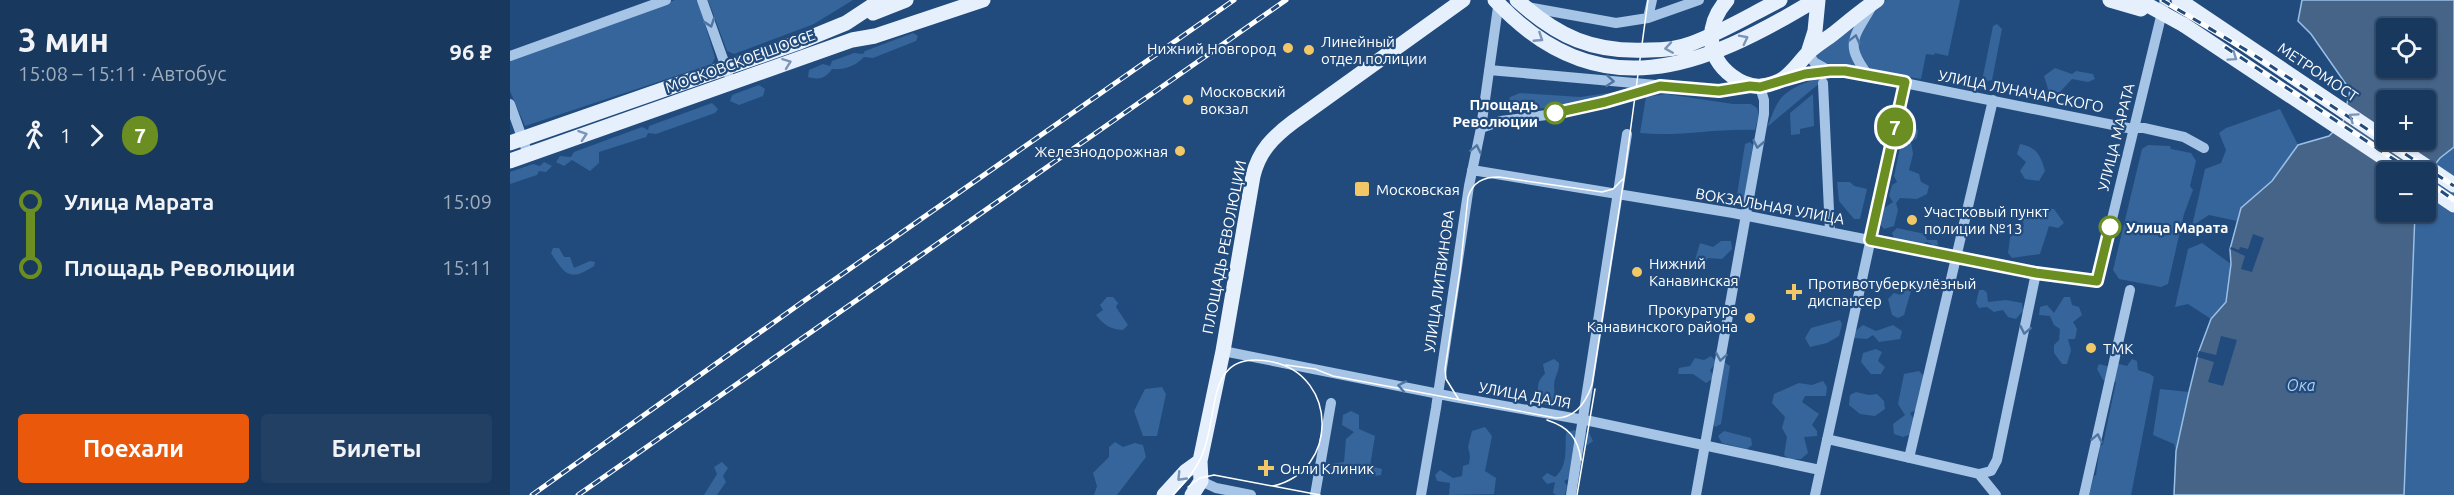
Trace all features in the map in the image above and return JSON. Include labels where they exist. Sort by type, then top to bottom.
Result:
[{"type":"main road","name":"МОСКОВСКОЕ ШОССЕ","points":[[516,141],[727,68],[846,23],[881,0]]},
{"type":"main road","points":[[846,23],[906,0]]},
{"type":"main road","points":[[852,40],[871,29],[949,0]]},
{"type":"main road","name":"МОСКОВСКОЕ ШОССЕ","points":[[510,161],[852,40],[874,36],[983,0]]},
{"type":"main road","name":"ПЛОЩАДЬ РЕВОЛЮЦИИ","points":[[1201,481],[1200,461],[1223,351],[1253,176],[1262,152],[1274,136],[1463,0]]},
{"type":"main road","points":[[1497,0],[1507,13],[1539,38],[1570,55],[1620,69],[1648,69],[1700,58],[1733,45],[1816,0]]},
{"type":"main road","points":[[1517,0],[1560,33],[1608,50],[1632,51],[1665,50],[1687,45],[1717,33],[1780,0]]},
{"type":"main road","points":[[1727,0],[1717,12],[1712,23],[1713,52],[1726,72],[1738,81],[1755,86],[1786,78],[1798,68],[1808,53],[1815,31],[1816,0]]},
{"type":"main road","points":[[1808,53],[1876,0]]},
{"type":"main road","points":[[2110,0],[2140,4],[2184,25],[2390,162]]},
{"type":"main road","points":[[2174,0],[2193,10]]},
{"type":"main road","points":[[2179,0],[2193,10]]},
{"type":"main road","name":"МЕТРОМОСТ","points":[[2193,10],[2454,185]]},
{"type":"main road","points":[[2436,193],[2454,205]]},
{"type":"main road","points":[[1164,495],[1186,471],[1200,461]]},
{"type":"main road","points":[[1191,495],[1201,481]]},
{"type":"street","points":[[510,56],[666,0]]},
{"type":"street","points":[[702,0],[732,83]]},
{"type":"street","points":[[1485,0],[1497,0],[1616,23],[1648,18],[1699,0]]},
{"type":"street","name":"УЛИЦА ЛИТВИНОВА","points":[[1420,495],[1472,170],[1481,128],[1497,0]]},
{"type":"street","points":[[1648,18],[1652,0]]},
{"type":"street","points":[[1869,76],[1856,60],[1853,49],[1858,28],[1876,0]]},
{"type":"street","name":"УЛИЦА МАРАТА","points":[[2097,281],[2165,0]]},
{"type":"street","points":[[1808,53],[1814,62],[1830,71]]},
{"type":"street","points":[[1489,70],[1719,91],[1755,86],[1764,100],[1764,114],[1696,495]]},
{"type":"street","name":"УЛИЦА ЛУНАЧАРСКОГО","points":[[1786,78],[1830,71],[1905,82],[2134,129],[2144,128],[2184,136],[2204,148]]},
{"type":"street","points":[[1815,495],[1905,82]]},
{"type":"street","points":[[1823,83],[1830,232]]},
{"type":"street","points":[[1481,128],[1502,121],[1554,114],[1660,86]]},
{"type":"street","points":[[1910,458],[1994,100]]},
{"type":"street","points":[[510,104],[516,141],[528,154]]},
{"type":"street","points":[[1570,495],[1627,134]]},
{"type":"street","name":"ВОКЗАЛЬНАЯ УЛИЦА","points":[[1472,170],[1745,215],[2036,273],[2097,281]]},
{"type":"street","points":[[1827,439],[1978,474],[1991,471],[1997,459],[2036,273]]},
{"type":"street","points":[[2084,495],[2130,290]]},
{"type":"street","name":"УЛИЦА ДАЛЯ","points":[[1223,351],[1706,445],[1820,470]]},
{"type":"street","points":[[1315,495],[1331,403]]},
{"type":"street","points":[[1978,474],[1996,495]]},
{"type":"street","points":[[1201,481],[1216,488],[1251,495]]},
{"type":"shaded area","points":[[675,0],[698,0],[715,58],[712,64],[525,126],[510,91],[510,60]]},
{"type":"shaded area","points":[[708,0],[853,0],[814,24],[734,54],[727,51]]},
{"type":"shaded area","points":[[1887,0],[1960,0],[1948,56],[1935,53],[1934,55],[1926,54],[1921,79],[1872,70],[1860,58],[1858,39],[1880,3]]},
{"type":"shaded area","points":[[1860,16],[1850,42],[1850,54],[1856,67],[1821,63],[1816,58],[1817,53]]},
{"type":"shaded area","points":[[1997,24],[2002,29],[1992,80],[1987,81],[1983,76],[1993,26]]},
{"type":"shaded area","points":[[913,33],[918,36],[916,41],[873,58],[864,57],[850,67],[832,69],[822,78],[808,77],[809,70],[823,64],[830,66],[832,61],[854,53],[863,54],[865,51]]},
{"type":"shaded area","points":[[2055,68],[2072,74],[2076,71],[2093,74],[2095,79],[2088,82],[2072,79],[2060,92],[2049,92],[2044,76]]},
{"type":"shaded area","points":[[1831,76],[1767,127],[1777,104],[1789,91],[1810,81]]},
{"type":"shaded area","points":[[759,85],[765,89],[763,96],[739,105],[730,101],[732,95]]},
{"type":"shaded area","points":[[1520,93],[1580,97],[1621,93],[1558,107],[1509,111],[1507,106],[1510,97]]},
{"type":"shaded area","points":[[1666,94],[1733,104],[1751,104],[1757,108],[1759,114],[1755,130],[1640,133],[1646,97]]},
{"type":"shaded area","points":[[1813,94],[1814,126],[1800,129],[1800,134],[1791,135],[1790,113]]},
{"type":"shaded area","points":[[712,103],[718,109],[715,113],[656,134],[648,133],[646,137],[599,152],[599,163],[590,171],[572,160],[564,166],[556,162],[560,156],[571,157],[574,152],[642,127],[648,130],[649,126]]},
{"type":"shaded area","points":[[2280,109],[2298,145],[2272,181],[2241,208],[2237,221],[2209,215],[2192,226],[2205,169],[2221,163],[2226,150],[2219,133],[2226,128]]},
{"type":"shaded area","points":[[1912,124],[1918,130],[1917,138],[1911,142],[1913,154],[1909,170],[1919,174],[1921,182],[1929,186],[1927,194],[1917,199],[1900,198],[1896,203],[1898,210],[1894,226],[1884,229],[1879,223],[1881,210],[1893,202],[1889,196],[1892,185],[1897,182],[1894,176],[1901,143],[1906,141],[1903,135],[1905,125]]},
{"type":"shaded area","points":[[1750,142],[1753,145],[1745,197],[1741,199],[1737,195],[1745,144]]},
{"type":"shaded area","points":[[2020,144],[2031,147],[2040,157],[2045,171],[2039,181],[2025,179],[2020,171],[2026,162],[2017,154]]},
{"type":"shaded area","points":[[2148,145],[2170,146],[2171,149],[2191,153],[2196,161],[2190,186],[2193,190],[2184,214],[2168,284],[2161,287],[2119,279],[2113,270],[2142,149]]},
{"type":"shaded area","points":[[2454,147],[2454,495],[2404,495],[2414,222],[2436,222],[2436,163]]},
{"type":"shaded area","points":[[544,162],[552,166],[546,172],[539,171],[537,175],[510,184],[510,172],[533,164],[540,166]]},
{"type":"shaded area","points":[[1837,182],[1850,182],[1854,186],[1867,189],[1860,219],[1854,219],[1839,201]]},
{"type":"shaded area","points":[[2028,208],[2054,209],[2064,223],[2058,228],[2049,226],[2040,254],[2012,258],[2008,253],[2011,231],[2024,227],[2022,215]]},
{"type":"shaded area","points":[[1897,228],[1925,234],[1927,240],[1937,240],[1938,245],[1894,238],[1892,233]]},
{"type":"shaded area","points":[[1721,241],[1731,241],[1732,249],[1722,259],[1708,258],[1704,264],[1695,260],[1700,243],[1713,247]]},
{"type":"shaded area","points":[[2202,243],[2231,264],[2226,303],[2211,319],[2188,304],[2175,307],[2188,249]]},
{"type":"shaded area","points":[[553,248],[559,248],[564,257],[570,257],[574,268],[590,261],[595,262],[594,266],[579,274],[569,274],[560,267],[551,253]]},
{"type":"shaded area","points":[[1908,288],[1911,291],[1904,315],[1898,318],[1892,315],[1888,299],[1894,293],[1900,295],[1902,290]]},
{"type":"shaded area","points":[[1979,290],[1987,293],[1988,302],[2006,300],[2022,303],[2023,311],[2016,319],[2008,317],[2003,310],[1994,312],[1987,307],[1979,308],[1976,303]]},
{"type":"shaded area","points":[[1107,297],[1113,297],[1118,303],[1116,307],[1128,325],[1123,330],[1108,326],[1096,315],[1103,310],[1100,305]]},
{"type":"shaded area","points":[[2064,297],[2070,297],[2072,305],[2079,307],[2082,315],[2073,322],[2077,329],[2075,339],[2068,339],[2071,350],[2067,364],[2062,364],[2054,353],[2054,345],[2059,340],[2060,329],[2054,325],[2050,316],[2039,315],[2040,307],[2047,305],[2054,313]]},
{"type":"shaded area","points":[[1840,320],[1842,324],[1839,336],[1827,343],[1810,347],[1805,338],[1811,328]]},
{"type":"shaded area","points":[[1863,325],[1876,331],[1893,325],[1902,331],[1900,339],[1879,342],[1873,335],[1867,339],[1854,338],[1854,332]]},
{"type":"shaded area","points":[[1876,349],[1882,352],[1878,361],[1885,367],[1881,374],[1871,374],[1861,362],[1863,353]]},
{"type":"shaded area","points":[[1711,356],[1717,362],[1710,370],[1714,378],[1706,383],[1693,374],[1678,374],[1679,368],[1690,366],[1695,358],[1704,360]]},
{"type":"shaded area","points":[[1554,359],[1559,363],[1554,383],[1554,398],[1550,405],[1542,404],[1538,388],[1545,374],[1543,364]]},
{"type":"shaded area","points":[[2132,359],[2137,361],[2138,370],[2154,377],[2131,495],[2089,495],[2096,475],[2100,446],[2103,444],[2116,382],[2103,380],[2097,369],[2099,364],[2111,367],[2119,364],[2127,366]]},
{"type":"shaded area","points":[[1724,362],[1730,366],[1721,424],[1715,427],[1713,423]]},
{"type":"shaded area","points":[[1919,371],[1925,377],[1916,410],[1910,413],[1915,421],[1912,434],[1903,437],[1894,434],[1893,424],[1905,415],[1898,404],[1904,374]]},
{"type":"shaded area","points":[[1823,381],[1827,387],[1826,396],[1805,396],[1802,402],[1819,414],[1812,425],[1817,431],[1817,436],[1804,437],[1808,453],[1801,459],[1789,459],[1784,455],[1787,437],[1782,428],[1785,417],[1772,403],[1774,394],[1799,383],[1812,385]]},
{"type":"shaded area","points":[[1162,387],[1166,394],[1157,436],[1143,436],[1134,411],[1145,389]]},
{"type":"shaded area","points":[[2160,389],[2189,392],[2176,451],[2174,444],[2153,435]]},
{"type":"shaded area","points":[[1856,392],[1877,394],[1884,401],[1885,409],[1875,416],[1860,414],[1849,405],[1850,395]]},
{"type":"shaded area","points":[[1351,411],[1359,415],[1359,429],[1375,436],[1370,466],[1382,469],[1381,475],[1362,476],[1330,468],[1331,464],[1344,462],[1346,439],[1354,432],[1342,425],[1343,415]]},
{"type":"shaded area","points":[[1485,427],[1492,436],[1485,471],[1496,478],[1494,494],[1449,495],[1450,483],[1437,481],[1435,475],[1440,470],[1453,478],[1462,476],[1463,466],[1469,464],[1468,447],[1472,431]]},
{"type":"shaded area","points":[[1574,430],[1589,433],[1593,441],[1586,446],[1578,443],[1573,450],[1576,456],[1568,479],[1564,481],[1567,486],[1565,495],[1556,495],[1553,493],[1555,482],[1547,484],[1542,478],[1547,473],[1555,477],[1559,473],[1565,457],[1566,433]]},
{"type":"shaded area","points":[[1724,431],[1751,438],[1752,445],[1747,449],[1722,443],[1718,436]]},
{"type":"shaded area","points":[[1115,442],[1123,447],[1135,443],[1143,445],[1146,457],[1117,495],[1094,495],[1097,486],[1093,473],[1109,457],[1109,447]]},
{"type":"shaded area","points":[[722,462],[728,468],[723,476],[726,482],[717,495],[704,495],[717,474],[714,467]]},
{"type":"water","name":"Ока","points":[[2302,0],[2454,0],[2454,147],[2436,163],[2376,162],[2376,222],[2415,222],[2404,495],[2174,495],[2176,451],[2189,392],[2199,351],[2211,319],[2226,302],[2231,264],[2230,249],[2241,208],[2272,181],[2298,145],[2329,136],[2343,122],[2350,90],[2311,34],[2298,21]]},
{"type":"pier","points":[[2253,234],[2264,238],[2252,272],[2241,269],[2245,256],[2230,249],[2231,247],[2239,250],[2240,247],[2248,249]]},
{"type":"pier","points":[[2221,336],[2237,340],[2223,386],[2208,382],[2214,362],[2197,357],[2199,351],[2216,355]]},
{"type":"tram line","points":[[1286,365],[1556,418],[1569,415],[1579,408],[1592,385],[1624,178],[1648,0]]},
{"type":"tram line","points":[[1459,400],[1446,379],[1445,369],[1460,271],[1468,197],[1473,188],[1483,179],[1499,177],[1602,192],[1613,189],[1624,178]]},
{"type":"tram line","points":[[1173,495],[1191,474],[1204,450],[1219,385],[1226,373],[1236,364],[1251,360],[1273,362],[1294,371],[1310,385],[1319,403],[1322,424],[1319,444],[1310,462],[1295,477],[1273,486]]},
{"type":"tram line","points":[[1577,495],[1595,389]]},
{"type":"tram line","points":[[1547,420],[1561,426],[1571,434],[1580,452],[1581,460]]},
{"type":"tram line","points":[[1188,487],[1200,478],[1214,475],[1320,495]]},
{"type":"railway","points":[[532,495],[801,303],[1234,0]]},
{"type":"railway","points":[[578,495],[1286,0]]},
{"type":"railway","points":[[2162,0],[2251,53],[2454,186]]},
{"type":"railway","points":[[2144,1],[2171,14]]},
{"type":"railway","points":[[2225,47],[2398,162]]},
{"type":"railway","points":[[2436,188],[2454,200]]},
{"type":"bus line","name":"7","points":[[1555,113],[1660,86],[1719,91],[1736,90],[1750,86],[1760,87],[1805,74],[1830,71],[1845,71],[1905,82],[1870,240],[2036,273],[2097,281],[2110,227]]},
{"type":"place","name":"Нижний Новгород","points":[[1288,48]]},
{"type":"place","name":"Линейный отдел полиции","points":[[1309,50]]},
{"type":"place","name":"Московский вокзал","points":[[1188,100]]},
{"type":"place","name":"Площадь Революции","points":[[1555,113]]},
{"type":"place","name":"Железнодорожная","points":[[1180,151]]},
{"type":"place","name":"Московская","points":[[1362,189]]},
{"type":"place","name":"Участковый пункт полиции №13","points":[[1912,220]]},
{"type":"place","name":"Улица Марата","points":[[2110,227]]},
{"type":"place","name":"Нижний Канавинская","points":[[1637,272]]},
{"type":"place","name":"Противотуберкулёзный диспансер","points":[[1794,292]]},
{"type":"place","name":"Прокуратура Канавинского района","points":[[1750,318]]},
{"type":"place","name":"ТМК","points":[[2091,348]]},
{"type":"place","name":"Онли Клиник","points":[[1266,468]]}]
